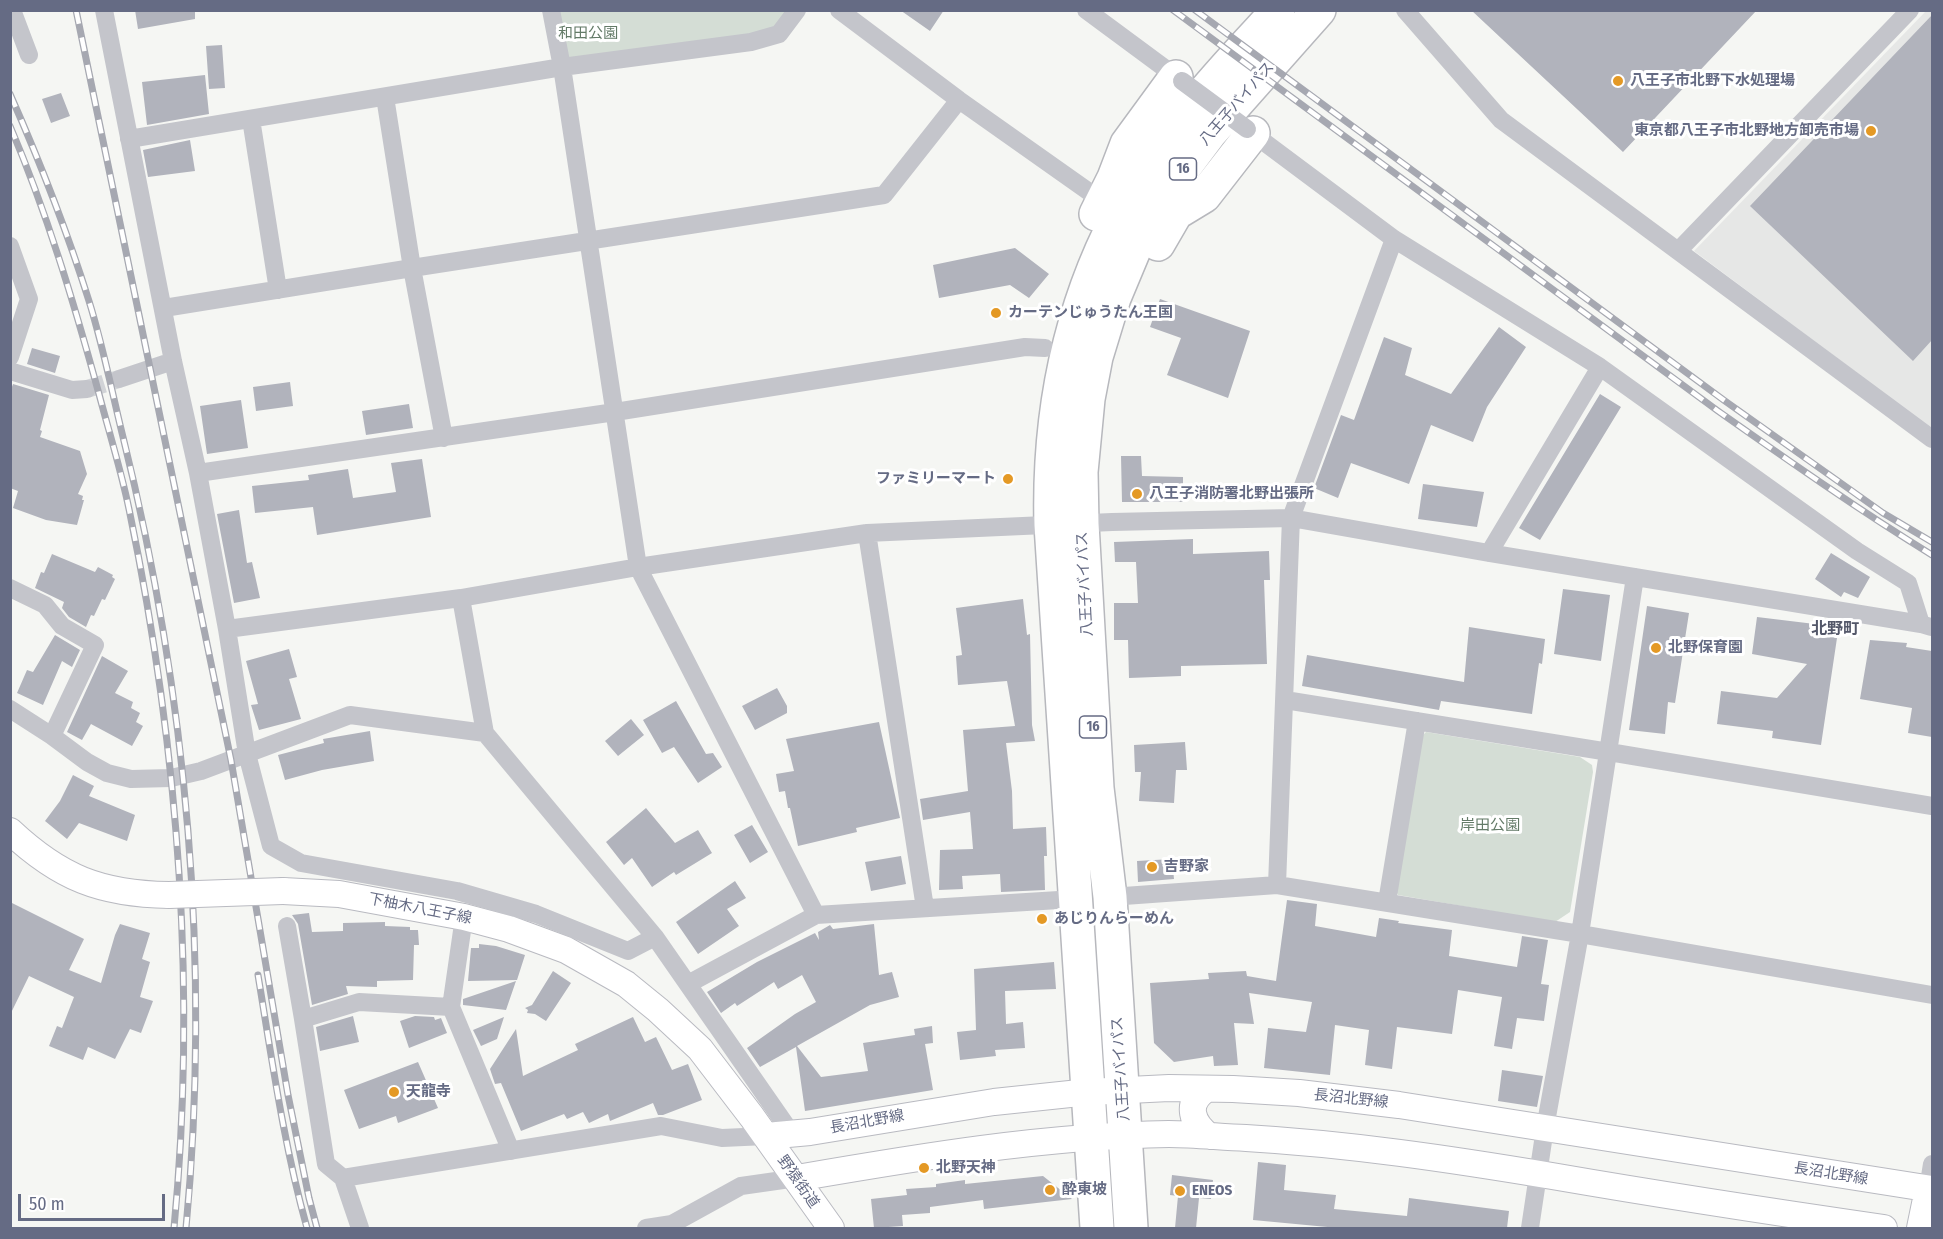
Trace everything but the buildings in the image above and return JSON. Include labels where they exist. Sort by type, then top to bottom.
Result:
[{"type":"highway","name":"八王子バイパス","points":[[1131,1228],[1110,897],[1066,524],[1050,494],[1057,399],[1067,350],[1085,291],[1110,234],[1143,174],[1187,114],[1278,10]]},
{"type":"highway","name":"八王子バイパス","points":[[1097,1228],[1075,898],[1066,524],[1082,453],[1094,368],[1114,298],[1137,243],[1174,181],[1210,133],[1319,10]]},
{"type":"highway","points":[[1179,79],[1127,144],[1065,286],[1046,348],[1039,393],[1037,473],[1039,495],[1066,524],[1099,492],[1105,411],[1115,358],[1132,305],[1154,251],[1176,213],[1204,196],[1250,131]]},
{"type":"main road","name":"下柚木八王子線","points":[[10,831],[57,868],[85,881],[124,893],[169,895],[283,891],[339,894],[464,917],[509,928],[548,943],[626,984],[658,1010],[700,1049],[766,1136]]},
{"type":"main road","name":"長沼北野線","points":[[766,1136],[792,1134],[994,1102],[1089,1092],[1205,1090],[1288,1093],[1399,1105],[1930,1189]]},
{"type":"main road","points":[[1205,1090],[1194,1102],[1193,1120],[1198,1128],[1209,1136]]},
{"type":"main road","points":[[796,1178],[999,1147],[1091,1138],[1171,1134],[1296,1141],[1411,1153],[1884,1228]]},
{"type":"main road","name":"野猿街道","points":[[766,1136],[831,1228]]},
{"type":"main road","points":[[1920,1228],[1930,1189]]},
{"type":"street","points":[[12,10],[29,56]]},
{"type":"street","points":[[104,10],[173,361],[198,473],[247,754],[271,846],[301,863],[457,891],[536,914],[628,951],[655,937]]},
{"type":"street","points":[[551,10],[562,67],[638,567],[816,915]]},
{"type":"street","points":[[129,139],[562,67],[751,42],[779,34],[797,10]]},
{"type":"street","points":[[839,10],[959,100],[1102,201]]},
{"type":"street","points":[[1086,10],[1394,239],[1600,367],[1857,551],[1908,583],[1927,626]]},
{"type":"street","points":[[1405,10],[1501,120],[1932,439]]},
{"type":"street","points":[[1678,251],[1910,10]]},
{"type":"street","points":[[385,97],[411,268],[444,438]]},
{"type":"street","points":[[164,308],[884,195],[959,100]]},
{"type":"street","points":[[252,119],[278,290]]},
{"type":"street","points":[[1277,885],[1292,518],[1394,239]]},
{"type":"street","points":[[10,246],[29,299],[10,357]]},
{"type":"street","points":[[198,473],[615,412],[1025,347],[1046,348]]},
{"type":"street","points":[[119,379],[173,361]]},
{"type":"street","points":[[1489,553],[1600,367]]},
{"type":"street","points":[[10,371],[72,390],[87,389]]},
{"type":"street","points":[[227,629],[461,598],[638,567],[867,532],[1292,518],[1927,626]]},
{"type":"street","points":[[867,532],[925,908]]},
{"type":"street","points":[[1530,1228],[1545,1128],[1580,934],[1635,577]]},
{"type":"street","points":[[10,588],[45,605],[62,626],[95,645],[52,736]]},
{"type":"street","points":[[461,598],[484,733],[655,937],[792,1134]]},
{"type":"street","points":[[1285,700],[1932,806]]},
{"type":"street","points":[[10,709],[87,762],[107,773],[131,779],[171,778],[201,771],[350,715],[484,733]]},
{"type":"street","points":[[1387,902],[1416,721]]},
{"type":"street","points":[[1110,897],[1277,885],[1580,934],[1932,995]]},
{"type":"street","points":[[688,984],[816,915],[1075,898]]},
{"type":"street","points":[[464,917],[451,1007],[511,1150]]},
{"type":"street","points":[[287,926],[326,1164],[343,1178],[360,1228]]},
{"type":"street","points":[[303,1019],[359,1002],[451,1007]]},
{"type":"street","points":[[343,1178],[661,1126],[722,1138],[766,1136]]},
{"type":"street","points":[[1930,1189],[1932,1164]]},
{"type":"street","points":[[646,1228],[672,1224],[741,1186],[796,1178]]},
{"type":"shaded area","name":"東京都八王子市北野地方卸売市場","points":[[1926,11],[1932,11],[1932,429],[1694,251]]},
{"type":"green space","name":"和田公園","points":[[559,11],[793,11],[779,30],[573,60],[566,55]]},
{"type":"green space","name":"岸田公園","points":[[1426,732],[1580,757],[1592,765],[1593,772],[1570,912],[1555,922],[1398,895],[1394,886],[1419,739]]},
{"type":"tunnel","points":[[87,389],[119,379]]},
{"type":"railway","points":[[76,10],[231,760],[288,1095],[317,1228]]},
{"type":"railway","points":[[1173,10],[1718,411],[1851,503],[1932,555]]},
{"type":"railway","points":[[1195,10],[1725,401],[1883,513],[1932,542]]},
{"type":"railway","points":[[10,94],[62,223],[94,318],[145,534],[163,632],[178,731],[188,830],[194,929],[196,1029],[193,1129],[186,1228]]},
{"type":"railway","points":[[10,126],[59,258],[119,465],[146,598],[160,687],[171,777],[183,957],[184,1048],[181,1138],[174,1228]]},
{"type":"railway","points":[[258,975],[285,1134],[307,1228]]},
{"type":"place","name":"八王子市北野下水処理場","points":[[1618,81]]},
{"type":"place","name":"東京都八王子市北野地方卸売市場","points":[[1871,131]]},
{"type":"place","name":"カーテンじゅうたん王国","points":[[996,313]]},
{"type":"place","name":"ファミリーマート","points":[[1008,479]]},
{"type":"place","name":"八王子消防署北野出張所","points":[[1137,494]]},
{"type":"place","name":"北野保育園","points":[[1656,648]]},
{"type":"place","name":"吉野家","points":[[1152,867]]},
{"type":"place","name":"あじりんらーめん","points":[[1042,919]]},
{"type":"place","name":"天龍寺","points":[[394,1092]]},
{"type":"place","name":"北野天神","points":[[924,1168]]},
{"type":"place","name":"酔東坡","points":[[1050,1190]]},
{"type":"place","name":"ENEOS","points":[[1180,1191]]},
{"type":"district","name":"北野町","points":[[1835,630]]}]
